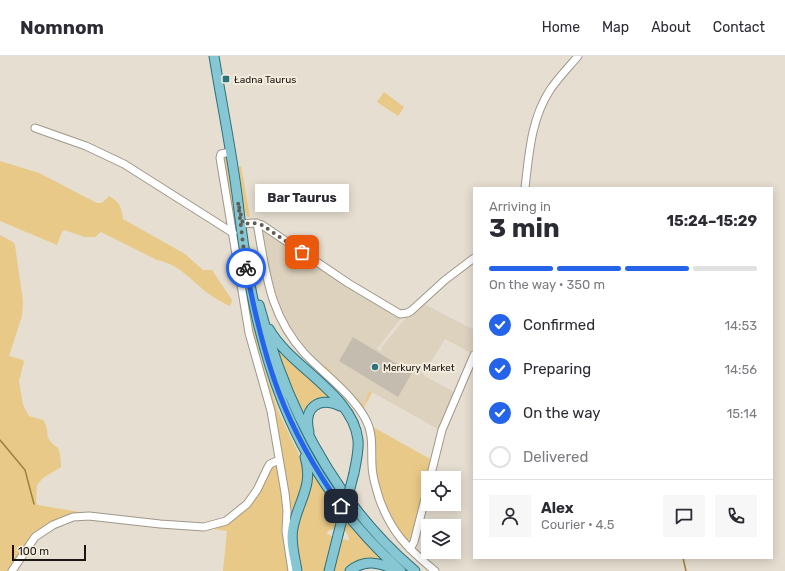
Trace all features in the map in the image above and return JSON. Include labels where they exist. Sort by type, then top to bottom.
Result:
[{"type":"main road","points":[[214,56],[238,202],[239,230],[254,306],[267,360],[282,404],[298,439],[308,466],[305,494],[293,529],[293,544],[297,571]]},
{"type":"main road","points":[[239,230],[262,317],[284,384],[314,446],[356,510],[389,547],[415,571]]},
{"type":"main road","points":[[262,317],[280,344],[343,407],[355,427],[358,439],[358,453],[329,571]]},
{"type":"main road","points":[[314,446],[307,423],[309,412],[312,408],[322,403],[329,402],[343,407]]},
{"type":"main road","points":[[298,439],[341,506],[368,538],[401,571]]},
{"type":"main road","points":[[350,571],[358,566],[373,562],[384,565],[396,571]]},
{"type":"street","points":[[525,187],[531,139],[540,110],[550,89],[578,56]]},
{"type":"street","points":[[35,128],[86,146],[124,164],[239,230]]},
{"type":"street","points":[[230,152],[221,154],[220,158],[225,184],[239,230],[249,333],[269,402],[287,511],[286,531],[292,571]]},
{"type":"street","points":[[239,230],[257,223]]},
{"type":"street","points":[[257,223],[348,283],[400,314],[407,314],[411,311],[445,280],[473,259]]},
{"type":"street","points":[[257,223],[267,281],[276,311],[297,344],[344,392],[364,417],[372,437],[373,475],[382,506],[395,533],[410,549],[435,571]]},
{"type":"street","points":[[432,471],[442,430],[473,357]]},
{"type":"street","points":[[12,571],[35,537],[53,524],[73,517],[89,516],[160,524],[204,527],[226,521],[247,504],[257,490],[270,464],[279,460]]},
{"type":"street","points":[[410,549],[414,542],[422,511]]},
{"type":"shaded area","points":[[384,92],[404,107],[398,116],[377,102]]},
{"type":"shaded area","points":[[226,155],[237,229],[233,229],[222,156]]},
{"type":"shaded area","points":[[0,161],[39,173],[97,203],[102,203],[109,196],[119,205],[122,211],[123,219],[185,254],[203,270],[212,270],[232,300],[231,304],[229,306],[205,291],[177,268],[157,260],[101,232],[95,237],[85,237],[64,230],[57,245],[0,221]]},
{"type":"shaded area","points":[[241,166],[250,217],[247,217],[245,212],[238,167]]},
{"type":"shaded area","points":[[261,226],[401,318],[377,349],[381,351],[381,348],[402,322],[424,304],[473,329],[473,348],[471,353],[445,339],[423,375],[454,392],[438,429],[370,391],[364,405],[330,371],[331,370],[320,363],[296,336],[281,313],[272,286]]},
{"type":"shaded area","points":[[0,235],[13,242],[15,245],[23,301],[22,316],[9,356],[23,360],[24,362],[19,381],[23,405],[29,416],[43,420],[46,424],[48,437],[58,448],[60,454],[61,467],[43,478],[37,485],[36,502],[38,505],[97,515],[87,514],[44,529],[10,571],[0,571]]},
{"type":"shaded area","points":[[236,237],[239,238],[261,358],[279,413],[304,465],[305,479],[294,516],[293,571],[288,493],[281,445],[275,412],[251,337]]},
{"type":"shaded area","points":[[274,342],[334,400],[304,417],[289,385]]},
{"type":"shaded area","points":[[317,361],[331,370],[330,371],[364,405],[369,391],[372,393],[363,409],[373,427],[432,460],[429,471],[421,471],[421,502],[411,541],[406,542],[390,522],[375,478],[371,424]]},
{"type":"shaded area","points":[[278,465],[283,498],[290,571],[223,571],[227,531],[208,528],[232,519],[272,466]]},
{"type":"shaded area","points":[[311,469],[347,520],[385,562],[346,571],[333,571],[341,539],[349,540],[345,531],[335,529],[328,531],[327,534],[334,537],[325,571],[299,571],[294,541]]},
{"type":"building","name":"Merkury Market","points":[[353,337],[412,373],[398,397],[339,361]]},
{"type":"waterway","points":[[0,440],[25,470],[34,504]]},
{"type":"waterway","points":[[683,559],[686,571]]},
{"type":"way so far","points":[[246,268],[238,202],[243,224],[257,223],[262,225],[302,252]]},
{"type":"place","name":"Ładna Taurus","points":[[226,79]]},
{"type":"place","name":"Bar Taurus","points":[[302,252]]},
{"type":"place","name":"Merkury Market","points":[[375,367]]},
{"type":"route","points":[[246,268],[258,329],[275,387],[298,439],[328,488],[341,506]]}]
